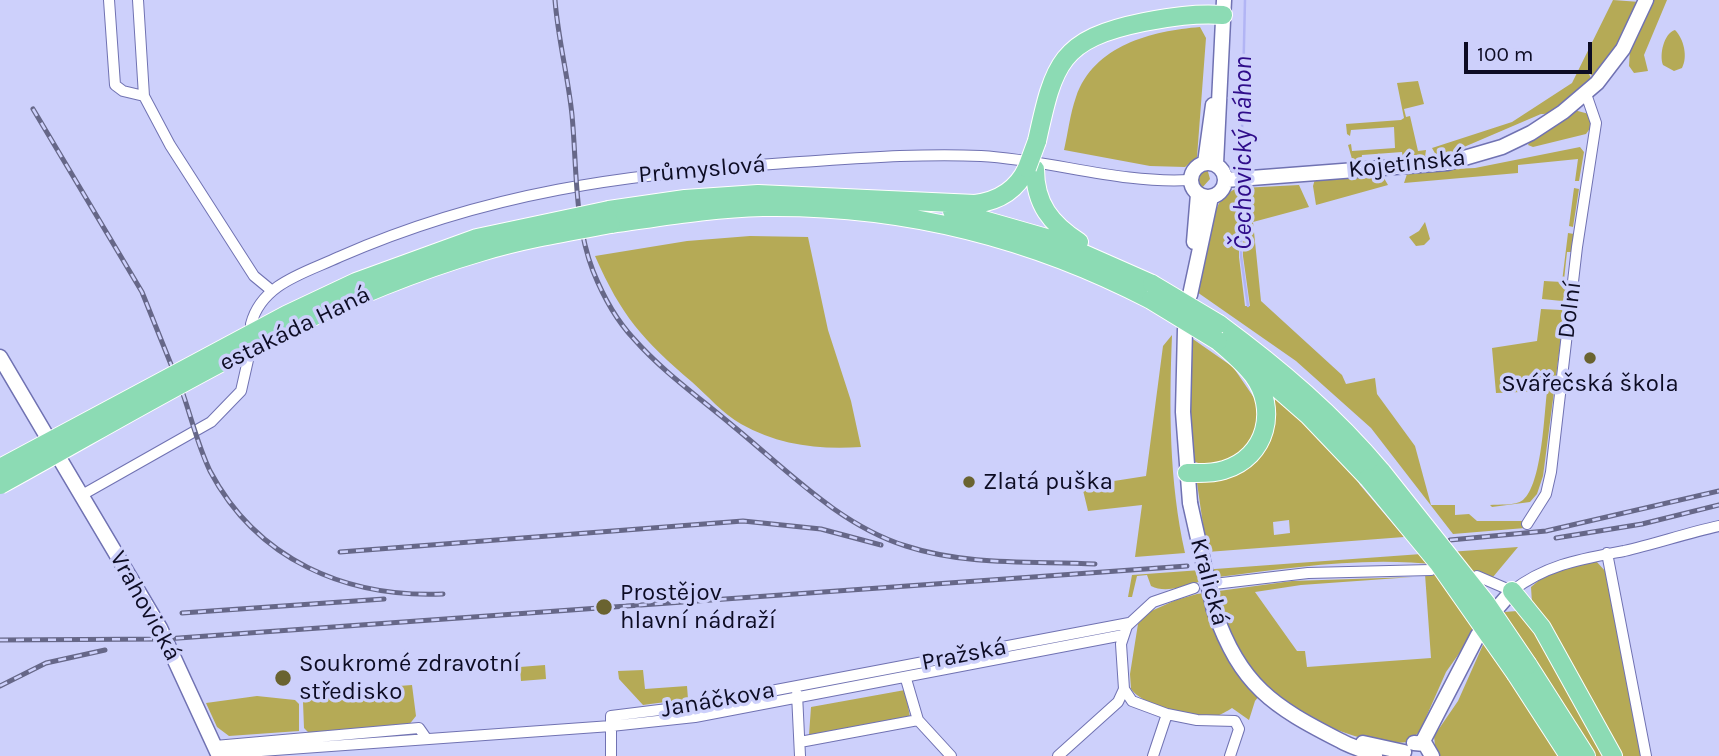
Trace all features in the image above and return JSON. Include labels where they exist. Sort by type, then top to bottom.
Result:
[{"type":"highway","points":[[1224,7],[1116,28],[1085,40],[1069,54],[1054,76],[1031,168],[1038,196],[1052,222],[1152,292],[1219,332],[1312,398],[1486,603],[1569,756]]},
{"type":"highway","points":[[610,217],[685,199],[758,194],[968,205],[988,202],[1014,187],[1031,168]]},
{"type":"highway","points":[[893,200],[958,212],[1026,231],[1118,267]]},
{"type":"highway","points":[[610,217],[761,207],[837,208],[890,214],[956,226],[1047,252],[1152,292]]},
{"type":"highway","name":"estakáda Haná","points":[[0,468],[263,327],[356,282],[477,239],[610,217]]},
{"type":"highway","name":"estakáda Haná","points":[[0,485],[282,333],[363,295],[481,251],[610,217]]},
{"type":"highway","points":[[1187,473],[1210,473],[1233,467],[1252,452],[1265,432],[1267,409],[1258,384],[1219,332]]},
{"type":"highway","points":[[1512,591],[1542,628],[1613,756]]},
{"type":"highway","points":[[1522,670],[1586,756]]},
{"type":"main road","name":"Kojetínská","points":[[1228,180],[1431,164],[1468,158],[1531,134],[1586,93],[1623,49],[1646,0]]},
{"type":"main road","points":[[1210,163],[1224,7]]},
{"type":"main road","points":[[1190,295],[1204,196],[1190,180],[1195,169],[1210,163]]},
{"type":"main road","points":[[1204,196],[1220,192],[1228,180],[1223,172],[1210,163]]},
{"type":"main road","name":"Kralická","points":[[1185,329],[1183,412],[1190,503],[1214,610],[1230,650],[1258,689],[1290,715],[1375,756]]},
{"type":"main road","points":[[0,358],[46,435]]},
{"type":"main road","name":"Vrahovická","points":[[61,461],[160,628],[218,752]]},
{"type":"main road","points":[[1499,606],[1512,591]]},
{"type":"main road","points":[[1422,743],[1478,635]]},
{"type":"main road","points":[[1325,731],[1404,754],[1411,744],[1422,743],[1430,749],[1432,756]]},
{"type":"street","points":[[109,0],[115,85],[123,91],[144,96]]},
{"type":"street","points":[[138,0],[144,96],[170,145],[254,276],[271,290],[251,324]]},
{"type":"street","name":"Dolní","points":[[1527,524],[1546,494],[1550,480],[1577,247],[1596,123],[1586,93]]},
{"type":"street","name":"Průmyslová","points":[[271,290],[343,256],[438,219],[481,205],[607,179],[810,162],[981,156],[1151,181],[1190,180]]},
{"type":"street","points":[[82,495],[211,422],[242,391],[248,360]]},
{"type":"street","points":[[1477,576],[1512,591],[1554,566],[1719,526]]},
{"type":"street","points":[[1607,553],[1646,756]]},
{"type":"street","points":[[1214,584],[1308,573],[1430,570]]},
{"type":"street","points":[[1058,756],[1118,702],[1124,689],[1123,635],[1129,624],[1153,603],[1194,588]]},
{"type":"street","name":"Pražská","points":[[798,686],[1129,624]]},
{"type":"street","name":"Pražská","points":[[906,679],[1123,635]]},
{"type":"street","points":[[906,679],[918,720],[951,756]]},
{"type":"street","name":"Janáčkova","points":[[218,752],[246,754],[402,743],[426,738],[611,721],[695,717],[906,679]]},
{"type":"street","points":[[798,686],[800,756]]},
{"type":"street","name":"Janáčkova","points":[[766,704],[798,686]]},
{"type":"street","name":"Janáčkova","points":[[611,721],[798,686]]},
{"type":"street","points":[[1124,689],[1132,701],[1167,714],[1197,720],[1233,720],[1238,726],[1238,732],[1230,756]]},
{"type":"street","points":[[692,706],[695,717]]},
{"type":"street","points":[[1153,756],[1167,714]]},
{"type":"street","points":[[800,742],[918,720]]},
{"type":"street","points":[[611,721],[611,756]]},
{"type":"street","points":[[218,752],[418,728],[426,738]]},
{"type":"shaded area","points":[[1613,0],[1640,2],[1615,48],[1593,77],[1587,70],[1591,78],[1568,101],[1547,114],[1541,114],[1450,153],[1436,155],[1432,148],[1512,122],[1572,83]]},
{"type":"shaded area","points":[[1652,0],[1667,0],[1644,55],[1648,71],[1634,73],[1629,66],[1630,48]]},
{"type":"shaded area","points":[[1200,27],[1206,38],[1197,157],[1185,167],[1150,166],[1064,150],[1076,97],[1096,65],[1110,53],[1144,37]]},
{"type":"shaded area","points":[[1675,30],[1683,43],[1685,59],[1682,68],[1674,71],[1663,65],[1662,56],[1665,40]]},
{"type":"shaded area","points":[[1418,81],[1424,104],[1404,109],[1406,117],[1410,116],[1418,151],[1426,150],[1425,157],[1403,160],[1402,152],[1362,155],[1361,162],[1352,159],[1348,145],[1351,144],[1352,151],[1395,148],[1394,127],[1351,130],[1350,136],[1347,134],[1346,124],[1401,120],[1404,118],[1397,83]]},
{"type":"shaded area","points":[[1574,110],[1589,114],[1591,127],[1586,134],[1533,147],[1528,145],[1530,141]]},
{"type":"shaded area","points":[[1580,147],[1584,152],[1579,181],[1575,181],[1578,159],[1518,165],[1518,173],[1404,183],[1408,171],[1475,168]]},
{"type":"shaded area","points":[[1207,168],[1210,179],[1201,189],[1196,177],[1200,171]]},
{"type":"shaded area","points":[[1381,173],[1388,185],[1316,205],[1313,186],[1315,179]]},
{"type":"shaded area","points":[[1299,185],[1309,207],[1253,222],[1261,301],[1342,375],[1346,384],[1375,378],[1377,394],[1415,446],[1431,505],[1455,505],[1455,515],[1469,514],[1477,521],[1522,521],[1527,524],[1525,528],[1453,534],[1371,428],[1296,361],[1197,292],[1210,219],[1214,219],[1225,196],[1239,188],[1239,257],[1245,306],[1250,306],[1243,256],[1242,188]]},
{"type":"shaded area","points":[[1574,188],[1579,189],[1573,227],[1569,226]]},
{"type":"shaded area","points":[[1425,222],[1430,239],[1424,245],[1416,246],[1409,237],[1419,231]]},
{"type":"shaded area","points":[[1568,233],[1574,234],[1572,252],[1567,252],[1564,280],[1567,280],[1567,298],[1562,301],[1542,299],[1544,281],[1562,282]]},
{"type":"shaded area","points":[[750,236],[808,237],[828,330],[851,401],[861,447],[814,447],[784,441],[769,437],[734,420],[646,339],[624,311],[595,256],[687,241]]},
{"type":"shaded area","points":[[1541,309],[1562,310],[1564,315],[1543,476],[1537,494],[1530,502],[1492,507],[1490,505],[1520,502],[1529,492],[1538,465],[1547,391],[1496,393],[1492,348],[1537,341]]},
{"type":"shaded area","points":[[1172,335],[1171,444],[1185,553],[1135,557],[1142,505],[1088,511],[1082,486],[1146,476],[1163,346]]},
{"type":"shaded area","points":[[1190,337],[1233,367],[1259,405],[1254,439],[1243,452],[1228,461],[1211,464],[1195,462],[1190,415]]},
{"type":"shaded area","points":[[1275,393],[1347,464],[1360,485],[1404,537],[1207,552],[1197,483],[1235,474],[1249,467],[1267,447],[1274,415]],"holes":[[[1289,520],[1290,533],[1274,535],[1273,522]]]},
{"type":"shaded area","points":[[1518,547],[1493,577],[1426,564],[1356,562],[1218,577],[1167,589],[1151,586],[1147,575],[1137,576],[1132,597],[1128,597],[1132,575]]},
{"type":"shaded area","points":[[1596,561],[1606,572],[1641,756],[1436,756],[1434,736],[1458,701],[1486,638],[1504,612],[1517,611],[1532,603],[1531,587],[1543,577],[1562,569]]},
{"type":"shaded area","points":[[1425,574],[1448,576],[1480,624],[1446,672],[1420,731],[1409,742],[1371,740],[1333,728],[1297,709],[1266,687],[1255,701],[1249,720],[1232,708],[1207,717],[1170,711],[1147,701],[1131,689],[1130,674],[1138,624],[1149,612],[1197,594],[1292,581],[1413,577],[1301,585],[1255,592],[1297,651],[1305,651],[1307,667],[1431,658]]},
{"type":"shaded area","points":[[545,665],[546,679],[521,681],[520,667]]},
{"type":"shaded area","points":[[643,670],[645,689],[687,686],[688,699],[643,705],[619,679],[618,671]]},
{"type":"shaded area","points":[[412,685],[416,716],[408,726],[309,733],[304,728],[303,702],[308,693]]},
{"type":"shaded area","points":[[905,690],[910,717],[809,735],[811,707]]},
{"type":"shaded area","points":[[257,696],[295,700],[299,704],[299,731],[229,736],[217,727],[206,703]]},
{"type":"waterway","name":"Čechovický náhon","points":[[1241,174],[1245,0]]},
{"type":"waterway","name":"Čechovický náhon","points":[[1241,184],[1241,256],[1248,306]]},
{"type":"railway","points":[[555,0],[572,115],[582,233],[593,271],[610,307],[627,332],[645,351],[815,495],[858,525],[882,537],[952,557],[1095,564]]},
{"type":"railway","points":[[33,109],[142,292],[172,367]]},
{"type":"railway","points":[[183,394],[210,471],[230,502],[253,528],[279,550],[308,567],[339,580],[372,589],[407,594],[443,594]]},
{"type":"railway","points":[[1450,540],[1546,531],[1719,491]]},
{"type":"railway","points":[[1556,538],[1642,524],[1719,505]]},
{"type":"railway","points":[[340,552],[743,521],[821,529],[881,545]]},
{"type":"railway","points":[[0,640],[165,639],[1187,566]]},
{"type":"railway","points":[[182,613],[384,599]]},
{"type":"railway","points":[[0,686],[46,663],[105,650]]},
{"type":"place","name":"Svářečská škola","points":[[1590,358]]},
{"type":"place","name":"Zlatá puška","points":[[969,482]]},
{"type":"place","name":"Prostějov hlavní nádraží","points":[[604,607]]},
{"type":"place","name":"Soukromé zdravotní středisko","points":[[283,678]]}]
